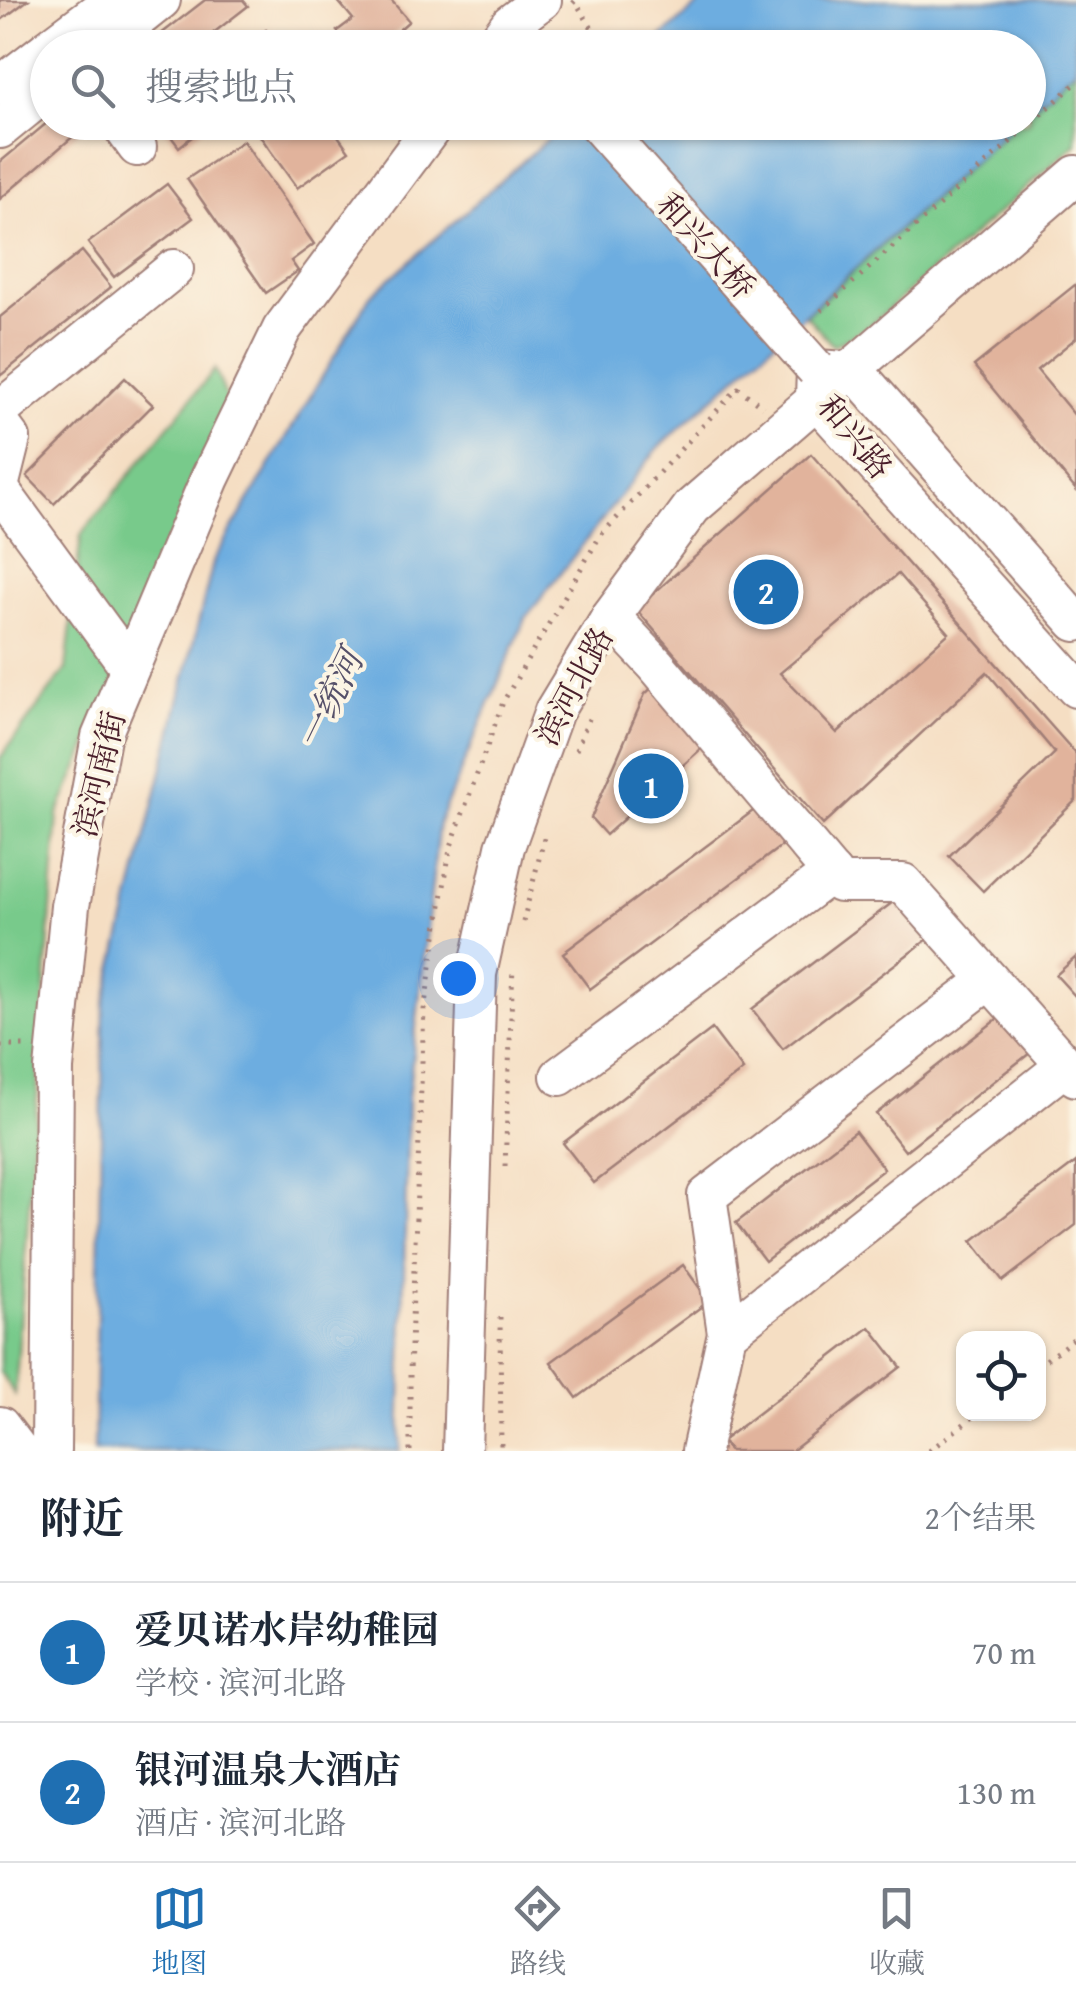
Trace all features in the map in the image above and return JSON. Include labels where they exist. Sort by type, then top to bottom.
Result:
[{"type":"street","points":[[72,30],[113,0]]},
{"type":"street","points":[[124,30],[162,0]]},
{"type":"street","points":[[515,30],[554,4]]},
{"type":"street","points":[[0,86],[30,62]]},
{"type":"street","points":[[0,129],[30,105]]},
{"type":"street","name":"滨河南街","points":[[51,1451],[54,1069],[70,906],[101,737],[210,478],[282,329],[423,140]]},
{"type":"street","name":"和兴大桥","points":[[612,140],[826,379]]},
{"type":"street","name":"滨河北路","points":[[462,1451],[477,974],[505,847],[554,711],[610,617],[692,507],[826,379],[1076,175]]},
{"type":"street","points":[[0,410],[174,269]]},
{"type":"street","name":"和兴路","points":[[826,379],[858,376],[1076,622]]},
{"type":"street","name":"和兴路","points":[[826,379],[1076,688]]},
{"type":"street","points":[[0,424],[11,439],[0,482]]},
{"type":"street","points":[[0,490],[125,661]]},
{"type":"street","points":[[610,617],[656,665],[840,883],[904,883],[1070,1072],[727,1333]]},
{"type":"street","points":[[560,1076],[832,873]]},
{"type":"street","points":[[701,1451],[727,1333],[707,1196],[989,980]]},
{"type":"street","points":[[0,1426],[19,1451]]},
{"type":"path","points":[[554,4],[575,1],[593,30]]},
{"type":"path","points":[[1046,110],[1076,83]]},
{"type":"path","points":[[821,310],[1012,140]]},
{"type":"path","points":[[738,388],[768,411]]},
{"type":"path","points":[[575,753],[598,698]]},
{"type":"path","points":[[477,774],[492,781]]},
{"type":"path","points":[[523,924],[547,827]]},
{"type":"path","points":[[504,1178],[513,962]]},
{"type":"path","points":[[500,1316],[501,1451]]},
{"type":"path","points":[[1046,1360],[1076,1336]]},
{"type":"path","points":[[929,1451],[969,1421]]},
{"type":"green space","points":[[1076,68],[1076,144],[872,324],[833,346],[806,315],[997,140],[1046,140],[1046,95]]},
{"type":"green space","points":[[215,369],[233,414],[58,814],[15,1395],[0,1372],[0,758],[66,669],[81,535]]},
{"type":"water","points":[[704,0],[1076,0],[1076,68],[1046,95],[1046,30],[670,30]]},
{"type":"water","name":"一统河","points":[[547,140],[997,140],[657,449],[525,619],[439,822],[408,1098],[400,1451],[94,1451],[104,1006],[214,559],[370,296]]},
{"type":"building","points":[[0,0],[28,0],[0,21]]},
{"type":"building","points":[[205,0],[243,0],[248,6],[217,30],[166,30]]},
{"type":"building","points":[[337,0],[391,0],[409,21],[399,30],[338,30],[353,19]]},
{"type":"building","points":[[30,137],[69,140],[0,199],[0,162]]},
{"type":"building","points":[[263,140],[341,140],[349,151],[297,188]]},
{"type":"building","points":[[243,141],[314,244],[291,261],[298,271],[266,293],[187,179]]},
{"type":"building","points":[[167,184],[193,218],[114,277],[88,243]]},
{"type":"building","points":[[82,251],[111,287],[0,376],[0,317]]},
{"type":"building","points":[[1076,284],[1076,338],[1037,370],[1076,417],[1076,490],[974,366]]},
{"type":"building","points":[[125,378],[153,405],[54,504],[27,476]]},
{"type":"building","points":[[811,454],[1076,754],[1076,800],[983,891],[949,856],[1055,753],[987,672],[823,825],[636,609]],"holes":[[[898,574],[949,633],[837,733],[780,673]]]},
{"type":"building","points":[[659,681],[712,739],[606,835],[591,818],[645,694]]},
{"type":"building","points":[[761,805],[788,841],[590,989],[563,953]]},
{"type":"building","points":[[901,896],[932,936],[783,1049],[752,1009]]},
{"type":"building","points":[[1076,957],[1076,997],[1056,975]]},
{"type":"building","points":[[1006,1012],[1035,1049],[905,1151],[876,1114]]},
{"type":"building","points":[[712,1029],[743,1070],[594,1183],[563,1143]]},
{"type":"building","points":[[855,1131],[884,1169],[765,1261],[736,1223]]},
{"type":"building","points":[[1076,1162],[1076,1225],[1003,1281],[972,1241]]},
{"type":"building","points":[[683,1265],[709,1301],[577,1398],[551,1362]]},
{"type":"building","points":[[870,1327],[901,1367],[792,1451],[730,1451],[722,1441]]},
{"type":"place","name":"银河温泉大酒店","points":[[766,592]]},
{"type":"place","name":"爱贝诺水岸幼稚园","points":[[651,786]]}]
